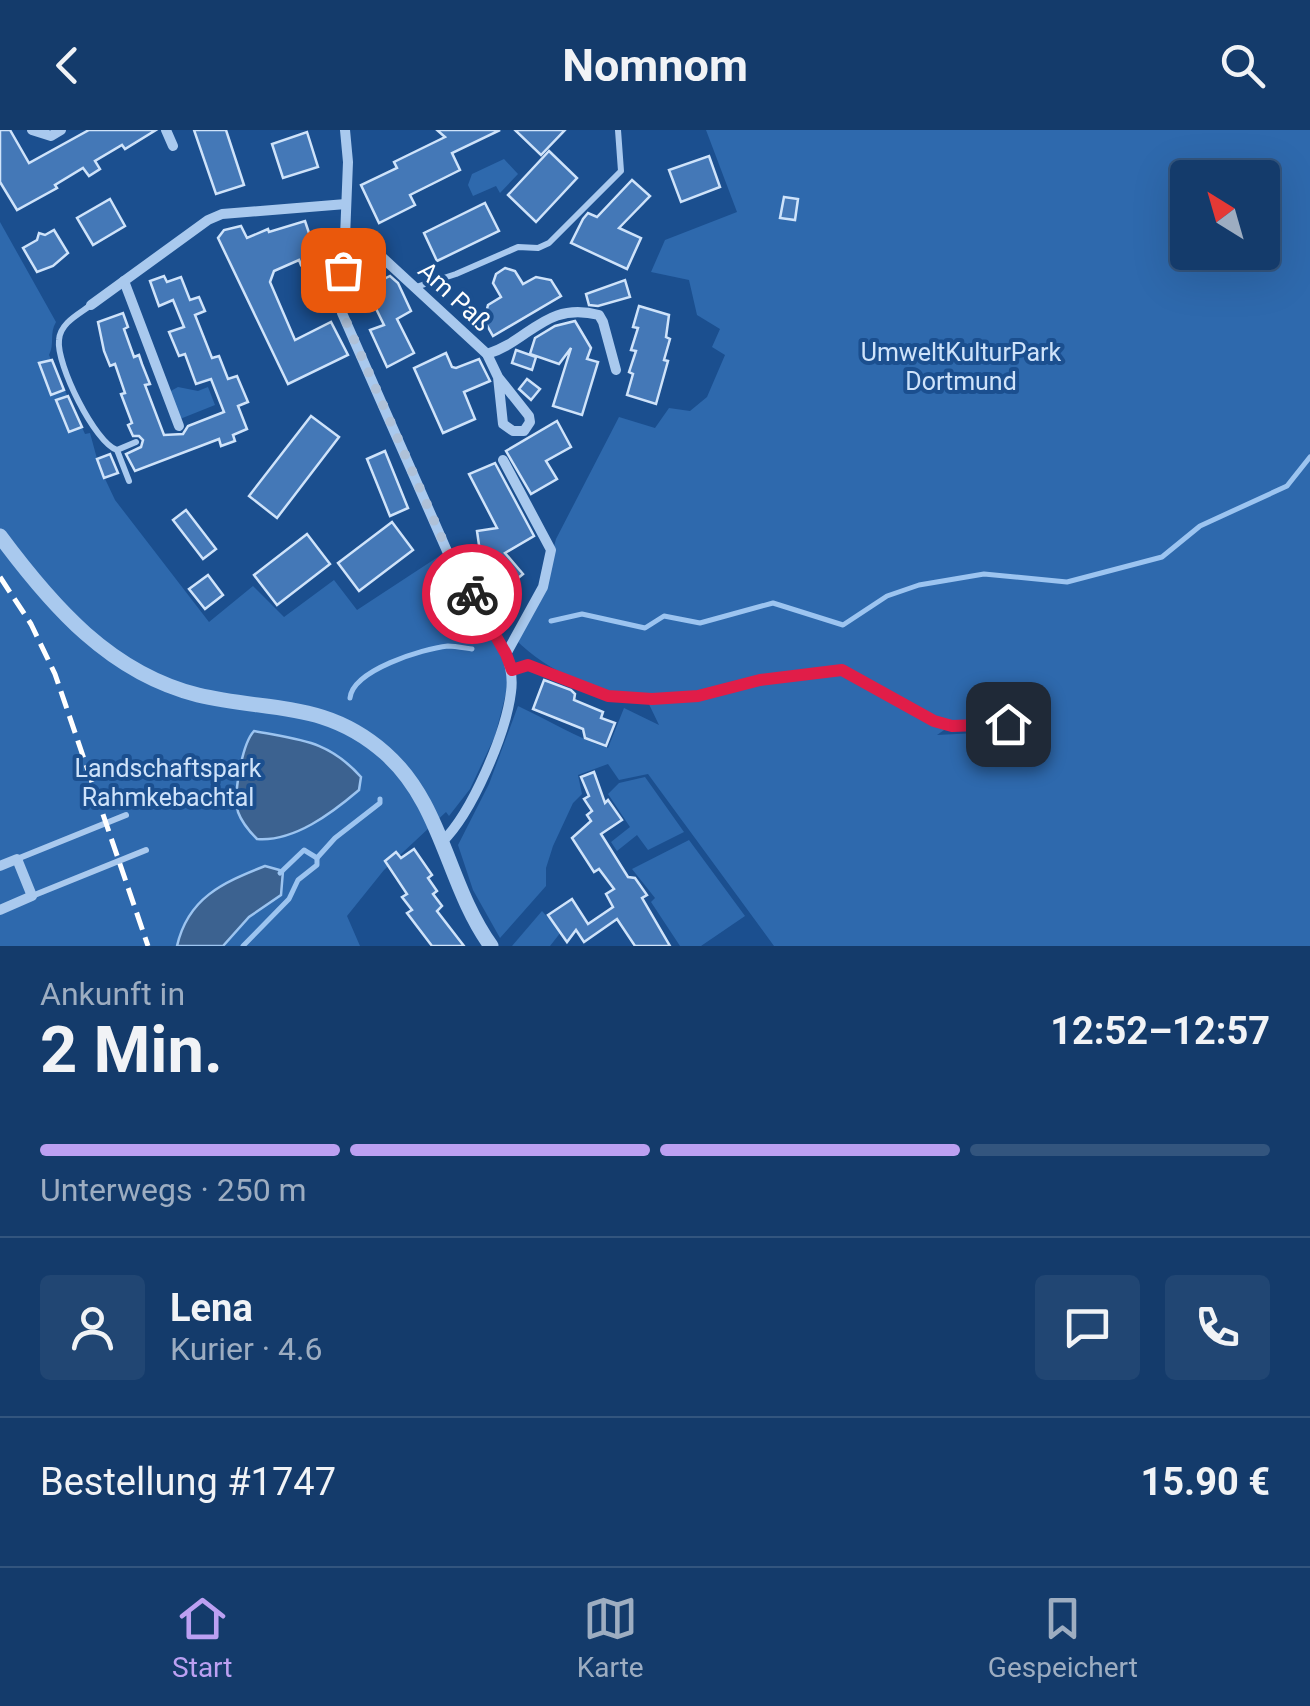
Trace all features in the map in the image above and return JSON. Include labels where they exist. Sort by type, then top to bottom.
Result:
[{"type":"street","points":[[32,130],[51,136],[61,130]]},
{"type":"street","points":[[166,130],[173,146]]},
{"type":"street","points":[[345,130],[342,312],[447,550],[512,670],[512,692],[505,720],[478,788],[453,831],[442,842]]},
{"type":"street","points":[[91,305],[208,220],[222,214],[346,204]]},
{"type":"street","name":"Am Paß","points":[[346,234],[371,247],[487,354],[498,377],[530,416],[524,431],[513,431],[504,424],[498,377]]},
{"type":"street","points":[[124,280],[179,426]]},
{"type":"street","name":"Am Paß","points":[[487,354],[556,315],[588,312],[598,315],[603,322],[616,370]]},
{"type":"street","points":[[503,460],[551,550],[543,587],[506,654]]},
{"type":"street","points":[[0,536],[68,618],[104,651],[132,669],[159,683],[196,694],[306,712],[355,732],[384,752],[422,798],[462,897],[491,946]]},
{"type":"street","points":[[0,866],[17,859],[32,896],[0,910]]},
{"type":"lane","points":[[416,287],[518,247],[538,248],[562,233],[621,171],[618,130]]},
{"type":"lane","points":[[91,305],[63,328],[58,346],[89,425],[106,446],[118,450],[136,442]]},
{"type":"lane","points":[[118,450],[129,480]]},
{"type":"lane","points":[[512,670],[528,665],[608,696],[652,699],[698,696],[760,680],[842,670],[934,721],[952,726],[1028,721]]},
{"type":"lane","points":[[17,859],[126,814]]},
{"type":"lane","points":[[32,896],[146,850]]},
{"type":"green space","name":"UmweltKulturPark Dortmund","points":[[706,130],[1310,130],[1310,946],[774,946],[648,774],[619,780],[608,764],[578,775],[582,794],[573,803],[553,846],[546,868],[546,886],[500,938],[473,890],[458,845],[489,784],[518,706],[608,748],[624,708],[659,725],[646,698],[612,693],[576,680],[543,662],[516,640],[545,580],[556,539],[619,417],[655,428],[669,408],[690,411],[707,397],[725,355],[712,347],[720,329],[697,315],[689,280],[651,272],[665,240],[737,212]],"holes":[[[1034,713],[1037,728],[1005,737],[977,733],[937,735],[954,723]]]},
{"type":"green space","points":[[504,159],[518,174],[500,193],[496,186],[473,196],[468,185],[472,174]]},
{"type":"green space","name":"Landschaftspark Rahmkebachtal","points":[[0,222],[56,322],[49,355],[85,434],[90,433],[99,466],[115,500],[209,622],[253,586],[284,617],[334,580],[357,610],[447,551],[512,670],[495,736],[470,789],[449,816],[446,812],[384,870],[347,916],[360,946],[0,946]]},
{"type":"green space","points":[[178,387],[198,391],[208,387],[215,405],[180,419],[169,392]]},
{"type":"green space","points":[[645,777],[684,832],[648,850],[637,835],[617,851],[611,842],[630,827],[608,794],[619,783]]},
{"type":"green space","points":[[689,840],[745,916],[701,946],[680,946],[651,902],[655,898],[632,869]]},
{"type":"green space","points":[[542,911],[561,932],[550,946],[512,946]]},
{"type":"shaded area","points":[[254,731],[299,740],[337,755],[361,777],[359,790],[298,831],[257,839],[242,820],[237,804],[242,758]]},
{"type":"shaded area","points":[[265,866],[283,871],[281,895],[249,917],[223,946],[177,946],[189,916],[209,894]]},
{"type":"building","points":[[0,130],[10,130],[29,163],[89,130],[156,130],[95,161],[100,169],[89,176],[83,168],[17,210],[0,182]]},
{"type":"building","points":[[194,130],[226,130],[244,185],[216,194]]},
{"type":"building","points":[[437,130],[500,130],[452,153],[460,170],[410,195],[415,205],[379,223],[361,185],[397,168],[394,162],[445,137]]},
{"type":"building","points":[[515,130],[565,130],[541,155]]},
{"type":"building","points":[[307,132],[318,167],[283,178],[272,144]]},
{"type":"building","points":[[549,151],[577,178],[536,222],[508,195]]},
{"type":"building","points":[[709,156],[720,187],[681,202],[669,170]]},
{"type":"building","points":[[632,180],[650,196],[619,228],[641,238],[627,269],[571,243],[588,213],[597,217]]},
{"type":"building","points":[[784,197],[798,199],[795,220],[780,218]]},
{"type":"building","points":[[110,199],[125,226],[93,245],[77,218]]},
{"type":"building","points":[[485,203],[499,231],[437,261],[424,233]]},
{"type":"building","points":[[305,221],[310,236],[322,231],[322,256],[301,265],[299,260],[274,271],[270,282],[295,340],[331,322],[348,355],[288,384],[218,238],[224,230],[241,226],[247,238]]},
{"type":"building","points":[[54,230],[68,253],[53,266],[37,272],[23,248],[37,240],[39,233],[45,235]]},
{"type":"building","points":[[505,268],[515,271],[523,284],[536,277],[551,280],[561,296],[493,336],[484,320],[488,305],[501,297],[493,283],[496,274]]},
{"type":"building","points":[[164,276],[167,282],[181,277],[190,300],[199,297],[205,311],[195,315],[212,358],[219,356],[228,379],[237,376],[248,402],[238,406],[247,429],[233,435],[235,441],[221,446],[219,439],[135,471],[126,454],[141,447],[143,440],[133,436],[128,425],[132,423],[121,394],[125,393],[115,364],[110,366],[104,351],[98,322],[123,313],[128,327],[124,329],[150,384],[145,385],[164,435],[183,434],[188,426],[224,412],[211,379],[196,384],[185,354],[179,356],[169,332],[184,327],[173,300],[159,306],[150,281]]},
{"type":"building","points":[[390,276],[398,283],[411,311],[397,319],[414,353],[387,367],[370,330],[384,325],[366,288]]},
{"type":"building","points":[[625,280],[630,297],[589,305],[586,294]]},
{"type":"building","points":[[639,306],[669,315],[666,337],[670,339],[664,360],[668,361],[656,404],[627,395],[636,351],[631,350],[638,328],[633,327]]},
{"type":"building","points":[[575,321],[591,348],[587,359],[598,362],[582,415],[553,406],[571,348],[559,364],[530,354],[535,338],[555,326]]},
{"type":"building","points":[[516,350],[536,357],[532,370],[512,363]]},
{"type":"building","points":[[446,353],[456,368],[479,359],[490,381],[464,392],[475,419],[443,433],[414,368]]},
{"type":"building","points":[[52,360],[64,390],[51,395],[39,363]]},
{"type":"building","points":[[527,379],[540,389],[531,400],[519,389]]},
{"type":"building","points":[[68,396],[82,427],[69,432],[56,400]]},
{"type":"building","points":[[311,416],[339,437],[277,518],[249,496]]},
{"type":"building","points":[[557,421],[571,447],[546,461],[557,479],[531,494],[506,451]]},
{"type":"building","points":[[385,451],[408,508],[390,516],[367,459]]},
{"type":"building","points":[[110,454],[118,473],[104,478],[97,459]]},
{"type":"building","points":[[495,463],[534,536],[505,553],[523,574],[506,588],[513,595],[503,604],[479,576],[483,573],[477,531],[497,528],[469,474]]},
{"type":"building","points":[[186,510],[216,549],[203,559],[173,520]]},
{"type":"building","points":[[392,522],[413,550],[359,591],[338,563]]},
{"type":"building","points":[[307,534],[330,564],[277,605],[254,575]]},
{"type":"building","points":[[208,575],[223,595],[205,609],[189,589]]},
{"type":"building","points":[[544,680],[571,690],[574,700],[603,712],[601,718],[615,723],[606,746],[585,738],[583,729],[533,709]]},
{"type":"building","points":[[594,772],[605,803],[608,800],[622,820],[601,834],[628,877],[635,878],[647,895],[642,898],[670,946],[635,946],[617,919],[584,942],[576,930],[567,942],[548,915],[572,899],[588,924],[613,907],[606,894],[614,889],[599,869],[594,872],[572,838],[591,821],[587,815],[592,811],[584,799],[589,796],[581,777]]},
{"type":"building","points":[[414,849],[432,875],[428,878],[437,891],[433,894],[442,906],[437,911],[464,946],[432,946],[407,913],[412,910],[402,897],[407,894],[385,861],[396,852],[401,858]]},
{"type":"waterway","points":[[551,621],[582,614],[645,628],[664,616],[700,623],[773,603],[843,625],[887,596],[919,585],[984,574],[1067,582],[1162,557],[1200,526],[1287,486],[1310,457]]},
{"type":"waterway","points":[[350,698],[363,678],[390,663],[448,646],[472,649]]},
{"type":"waterway","points":[[280,873],[304,850],[317,858],[380,799]]},
{"type":"waterway","points":[[243,946],[289,899],[298,880],[317,865],[317,859]]},
{"type":"railway","points":[[0,577],[31,624],[55,674],[148,946]]},
{"type":"way so far","points":[[343,270],[342,312],[447,550],[472,594]]},
{"type":"route","points":[[472,594],[512,670],[530,665],[608,696],[698,696],[760,680],[842,670],[934,721],[952,726],[1008,724]]}]
